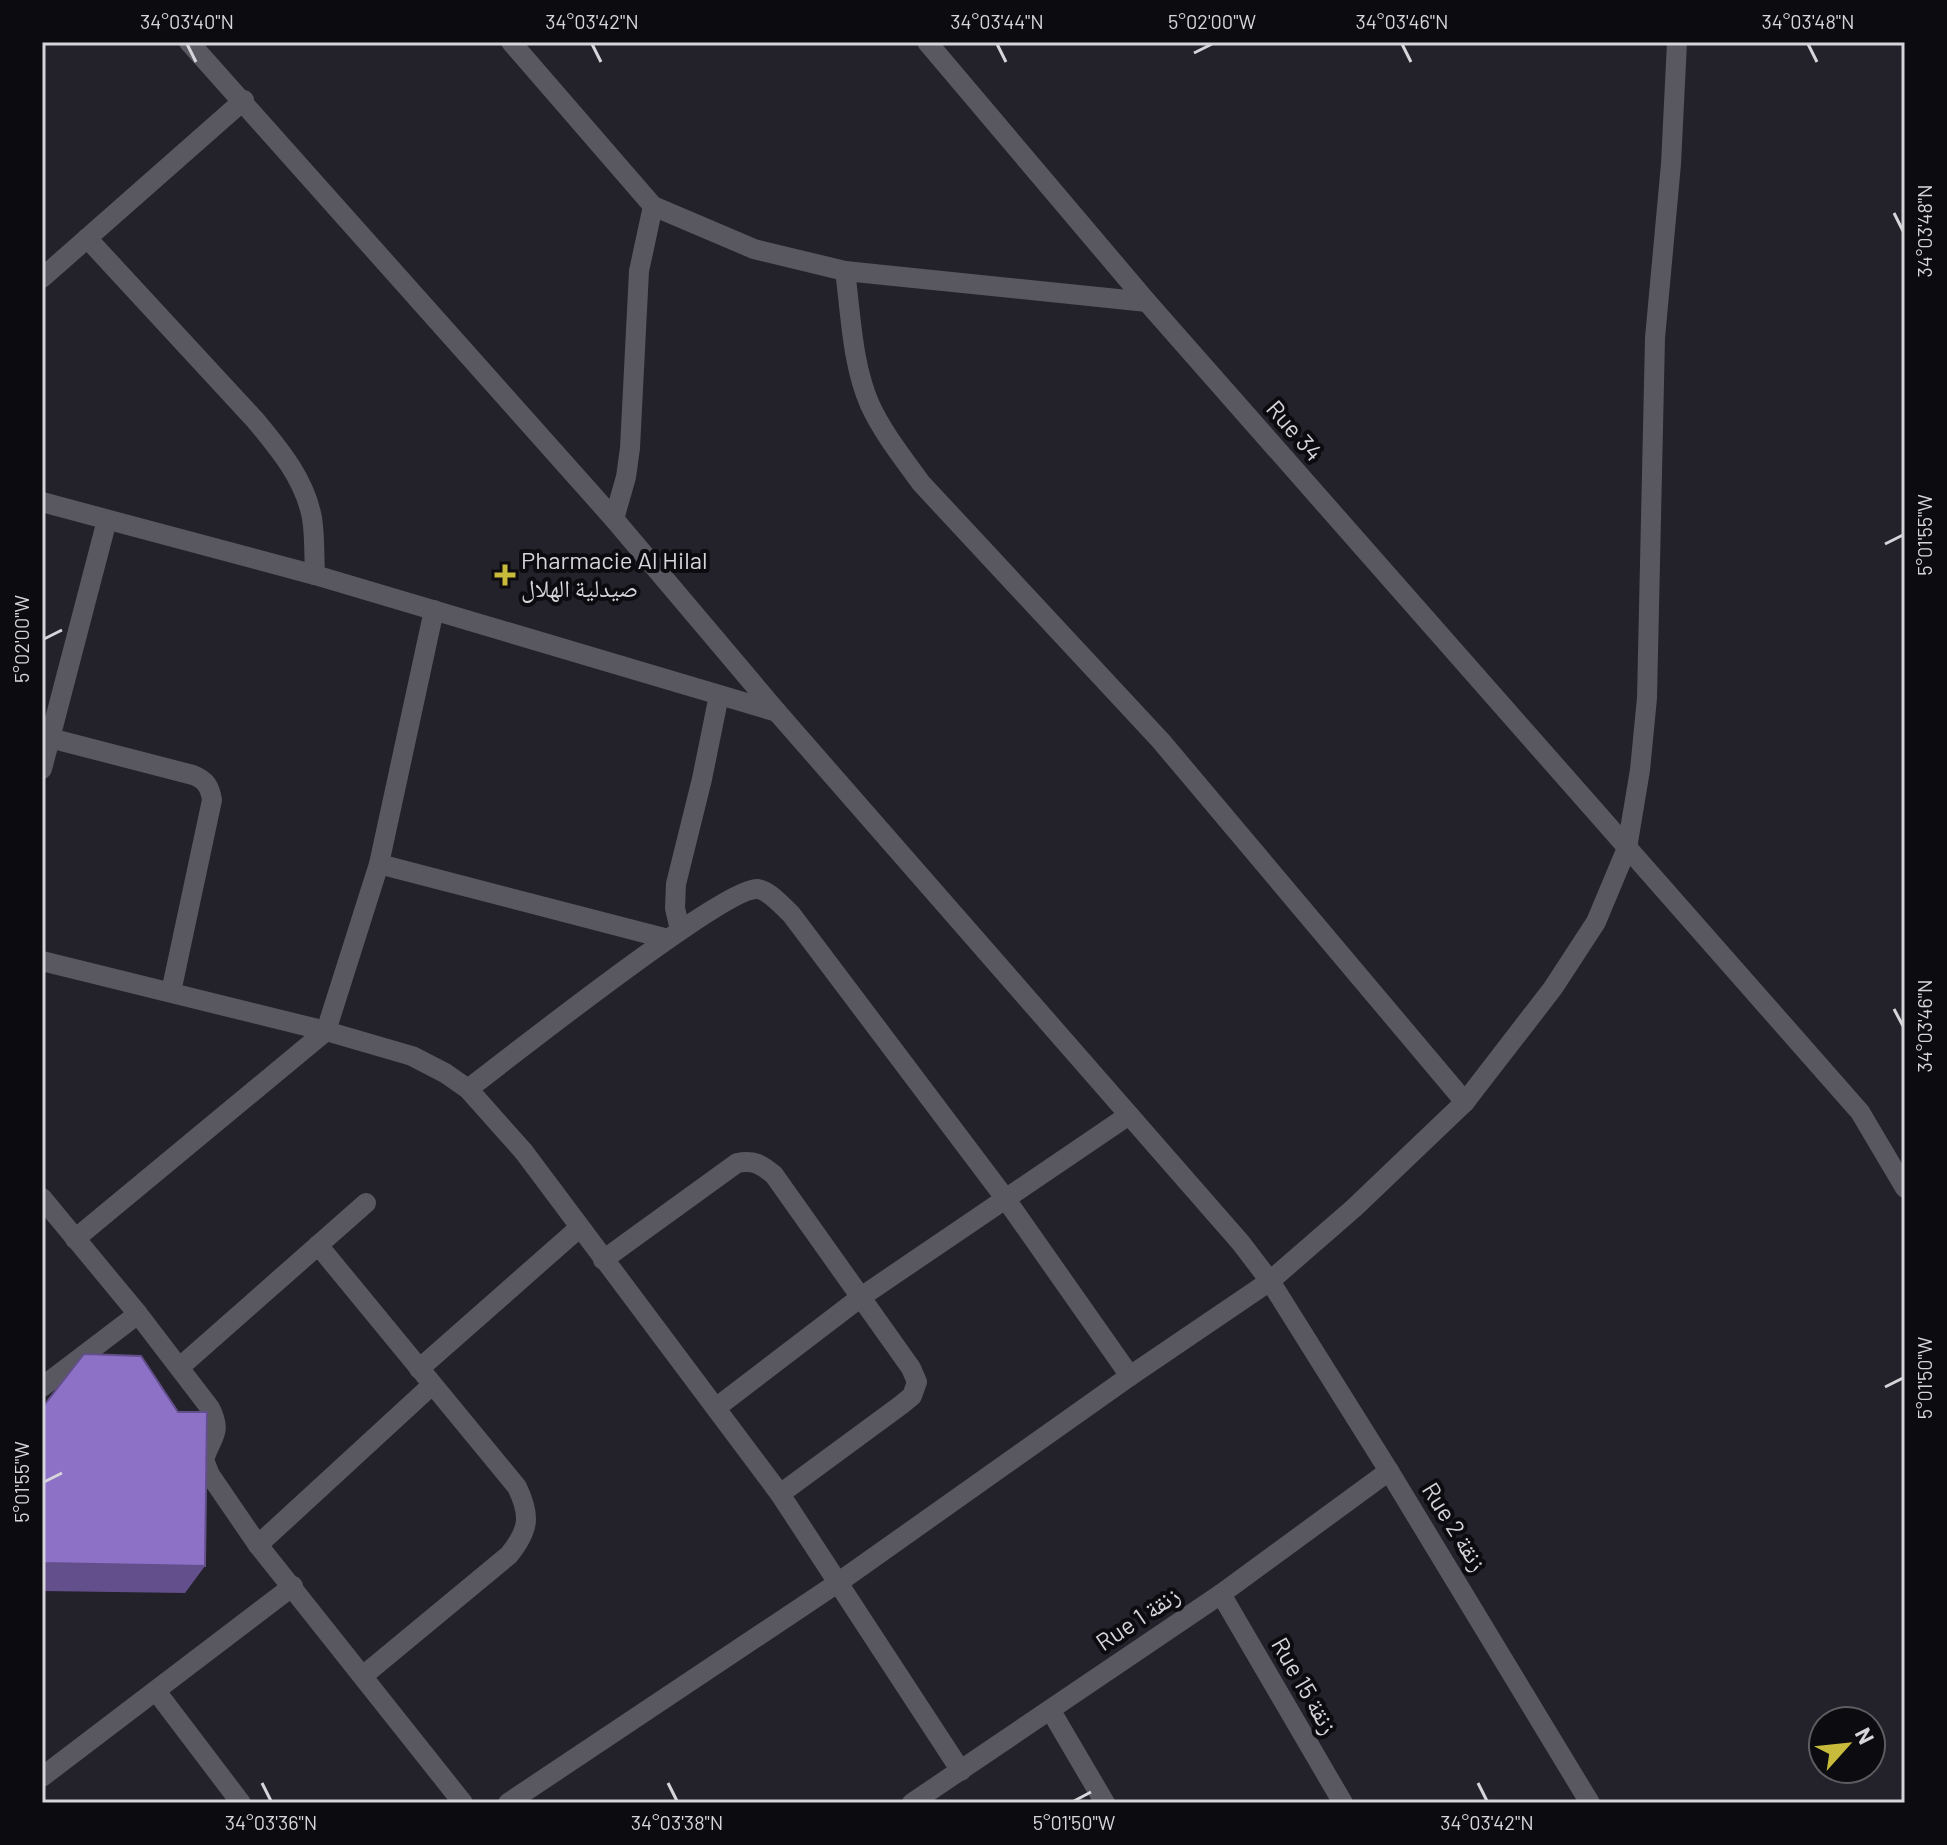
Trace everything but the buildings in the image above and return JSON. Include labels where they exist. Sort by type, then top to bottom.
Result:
[{"type":"street","name":"Rue 2 زنقة","points":[[189,42],[244,100],[614,519],[777,712],[1241,1243],[1270,1281],[1389,1471],[1590,1803]]},
{"type":"street","points":[[511,42],[653,206],[754,249],[845,271],[1147,302]]},
{"type":"street","name":"Rue 34","points":[[927,42],[1147,302],[1860,1112],[1892,1161],[1905,1188]]},
{"type":"street","points":[[508,1803],[839,1582],[1270,1281],[1354,1208],[1465,1102],[1553,988],[1596,922],[1627,848],[1640,770],[1647,698],[1655,338],[1671,164],[1677,42]]},
{"type":"street","points":[[42,278],[244,100]]},
{"type":"street","points":[[614,519],[628,463],[639,271],[653,206]]},
{"type":"street","points":[[87,238],[281,452],[308,501],[313,521],[315,575]]},
{"type":"street","points":[[845,271],[859,371],[870,404],[892,444],[914,473],[1161,741],[1465,1102]]},
{"type":"street","points":[[42,502],[315,575],[777,712]]},
{"type":"street","points":[[42,769],[46,737],[107,520]]},
{"type":"street","points":[[75,1239],[326,1031],[379,864],[434,610]]},
{"type":"street","points":[[674,935],[676,884],[719,695]]},
{"type":"street","points":[[46,737],[201,778],[210,791],[212,800],[171,992]]},
{"type":"street","points":[[379,864],[674,935]]},
{"type":"street","points":[[468,1089],[674,935],[742,893],[759,889],[772,896],[791,914],[1005,1198],[1130,1376]]},
{"type":"street","points":[[42,961],[326,1031],[412,1056],[468,1089],[524,1152],[780,1494],[961,1771]]},
{"type":"street","points":[[717,1407],[861,1297],[1129,1115]]},
{"type":"street","points":[[603,1260],[737,1163],[751,1161],[763,1165],[774,1175],[916,1375],[915,1390],[901,1405],[780,1494]]},
{"type":"street","points":[[42,1198],[180,1367],[216,1420],[215,1438],[204,1460],[206,1468],[258,1545],[463,1803]]},
{"type":"street","points":[[180,1367],[366,1203]]},
{"type":"street","points":[[258,1545],[579,1228]]},
{"type":"street","points":[[318,1245],[517,1487],[524,1503],[527,1523],[522,1538],[509,1555],[364,1675]]},
{"type":"street","points":[[42,1387],[138,1314]]},
{"type":"street","name":"Rue 1 زنقة","points":[[912,1803],[1221,1594],[1389,1471]]},
{"type":"street","points":[[42,1777],[293,1586]]},
{"type":"street","name":"Rue 15 زنقة","points":[[1221,1594],[1343,1803]]},
{"type":"street","points":[[156,1691],[241,1803]]},
{"type":"street","points":[[1051,1711],[1105,1803]]},
{"type":"place","name":"Pharmacie Al Hilal صيدلية الهلال","points":[[505,575]]}]
